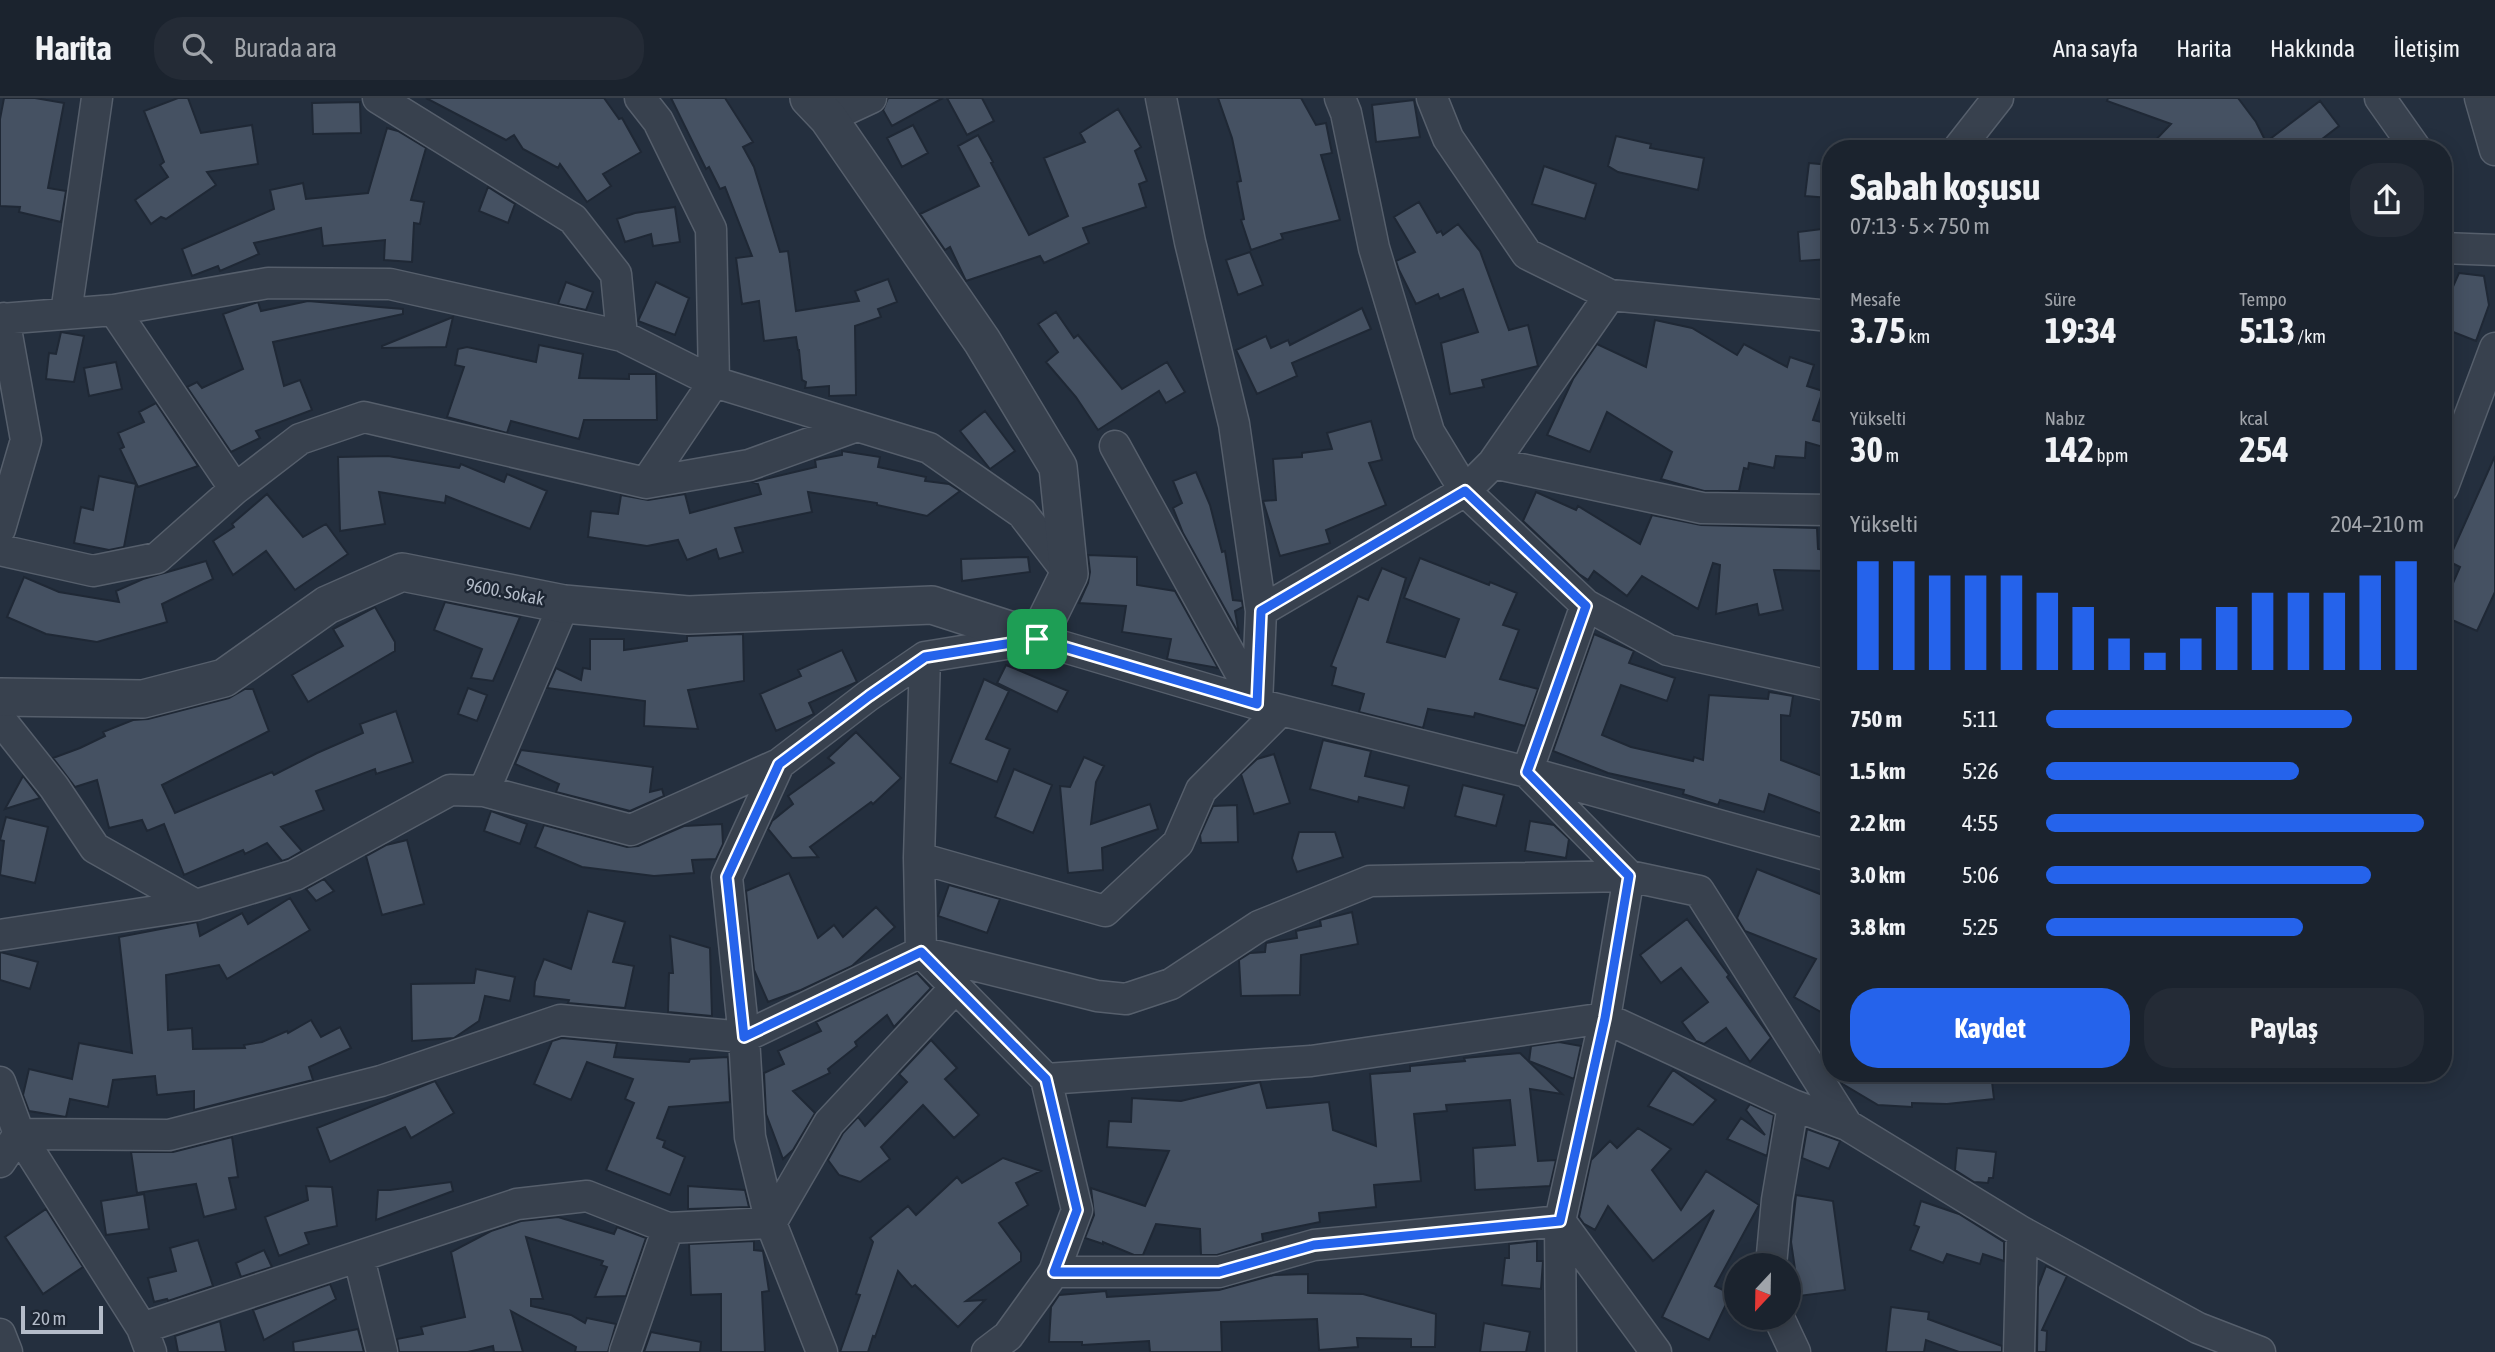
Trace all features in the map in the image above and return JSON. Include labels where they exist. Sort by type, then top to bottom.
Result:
[{"type":"street","points":[[66,313],[97,98]]},
{"type":"street","points":[[378,98],[573,219],[616,274],[622,336]]},
{"type":"street","points":[[640,98],[658,121],[711,229],[714,382],[646,483]]},
{"type":"street","points":[[871,98],[819,108],[982,341],[1058,467],[1069,574],[1037,639]]},
{"type":"street","points":[[919,858],[1105,911],[1178,843],[1201,790],[1269,707],[1261,611],[1234,424],[1190,242],[1161,98]]},
{"type":"street","points":[[1340,98],[1346,113],[1374,248],[1429,432],[1465,491],[1586,606],[1668,650],[1822,684]]},
{"type":"street","points":[[1432,98],[1448,138],[1527,254],[1610,295],[1822,315]]},
{"type":"street","points":[[1965,140],[1998,98]]},
{"type":"street","points":[[2380,98],[2410,140]]},
{"type":"street","points":[[2480,98],[2495,150]]},
{"type":"street","points":[[2452,248],[2495,250]]},
{"type":"street","points":[[0,528],[26,440],[2,318],[114,310],[268,283],[390,284],[622,336],[714,382],[929,448],[1022,513],[1069,574]]},
{"type":"street","points":[[1261,611],[1465,491],[1493,463],[1610,295]]},
{"type":"street","points":[[114,310],[235,489]]},
{"type":"street","points":[[2452,448],[2495,348]]},
{"type":"street","points":[[0,550],[93,571],[157,558],[235,489],[300,439],[364,417],[646,483],[749,465],[858,426]]},
{"type":"street","points":[[1115,446],[1269,707]]},
{"type":"street","points":[[1493,463],[1702,508],[1822,510]]},
{"type":"street","name":"9600. Sokak","points":[[0,697],[143,699],[223,678],[327,605],[402,572],[564,604],[688,615],[932,605],[1037,639]]},
{"type":"street","points":[[484,791],[564,604]]},
{"type":"street","points":[[1527,772],[1586,606]]},
{"type":"street","points":[[0,935],[196,905],[295,875],[450,790],[484,791],[631,830],[779,764],[925,657],[1037,639],[1269,707],[1527,772],[1822,854]]},
{"type":"street","points":[[925,657],[919,858],[921,952],[1046,1079],[1077,1210],[1054,1272],[1008,1348]]},
{"type":"street","points":[[0,719],[54,787],[95,848],[196,905]]},
{"type":"street","points":[[779,764],[727,877],[744,1037],[750,1137],[771,1223],[822,1352]]},
{"type":"street","points":[[1527,772],[1629,876]]},
{"type":"street","points":[[1561,1352],[1560,1221],[1605,1018],[1629,876]]},
{"type":"street","points":[[19,1134],[169,1135],[381,1081],[560,1020],[744,1037],[921,952],[1097,996],[1126,999],[1171,984],[1259,926],[1370,881],[1629,876],[1699,891],[1847,1125]]},
{"type":"street","points":[[771,1223],[829,1123],[956,987]]},
{"type":"street","points":[[1046,1079],[1311,1061],[1605,1018],[1793,1105],[1847,1125],[2196,1340],[2260,1352]]},
{"type":"street","points":[[0,1082],[19,1134],[146,1340],[359,1258],[517,1203],[587,1196],[668,1228],[771,1223]]},
{"type":"street","points":[[1772,1253],[1777,1200],[1793,1105]]},
{"type":"street","points":[[0,1162],[19,1134]]},
{"type":"street","points":[[1054,1272],[1219,1272],[1314,1245],[1560,1221]]},
{"type":"street","points":[[1560,1221],[1656,1352]]},
{"type":"street","points":[[625,1352],[668,1228]]},
{"type":"street","points":[[2019,1352],[2022,1233]]},
{"type":"street","points":[[359,1258],[382,1352]]},
{"type":"street","points":[[1785,1330],[1795,1352]]},
{"type":"street","points":[[0,1334],[7,1352]]},
{"type":"building","points":[[4,98],[35,98],[64,103],[48,188],[66,191],[61,222],[19,212],[20,207],[0,206],[0,119]]},
{"type":"building","points":[[178,98],[188,98],[201,133],[252,125],[258,164],[207,172],[216,185],[166,219],[161,217],[151,224],[135,200],[168,177],[160,165],[164,162],[144,111]]},
{"type":"building","points":[[426,98],[604,98],[619,119],[622,118],[641,152],[603,174],[611,186],[587,202],[560,164],[558,168],[523,149],[514,135],[506,140]]},
{"type":"building","points":[[671,98],[725,98],[753,142],[743,147],[754,167],[780,252],[788,251],[796,311],[859,301],[855,291],[888,279],[897,302],[878,309],[881,317],[855,326],[856,395],[829,396],[829,386],[805,388],[796,337],[764,341],[759,301],[742,304],[736,258],[752,256],[725,187],[720,189],[709,167],[706,169]]},
{"type":"building","points":[[888,98],[943,98],[892,126],[883,110]]},
{"type":"building","points":[[947,98],[982,98],[994,121],[967,135]]},
{"type":"building","points":[[1218,98],[1301,98],[1316,125],[1326,123],[1332,153],[1321,155],[1340,220],[1281,234],[1283,239],[1251,250],[1241,220],[1244,219],[1237,182],[1241,181],[1232,138]]},
{"type":"building","points":[[2108,98],[2238,98],[2256,122],[2265,140],[2156,140],[2171,124],[2107,101]]},
{"type":"building","points":[[1414,100],[1420,137],[1376,142],[1372,105]]},
{"type":"building","points":[[2320,101],[2339,126],[2321,140],[2269,140]]},
{"type":"building","points":[[360,102],[361,133],[313,134],[312,103]]},
{"type":"building","points":[[1118,109],[1141,147],[1135,151],[1147,181],[1139,184],[1146,207],[1083,228],[1089,243],[1044,263],[1040,256],[966,281],[950,247],[945,250],[920,214],[979,186],[958,146],[978,135],[1029,235],[1068,216],[1044,158],[1085,142],[1080,133]]},
{"type":"building","points":[[913,125],[928,153],[902,167],[887,138]]},
{"type":"building","points":[[387,128],[398,131],[426,148],[411,200],[424,202],[420,224],[414,223],[412,262],[384,260],[385,240],[323,246],[321,228],[254,243],[259,254],[220,271],[218,266],[192,276],[182,249],[274,209],[270,190],[303,183],[306,199],[368,193]]},
{"type":"building","points":[[1616,136],[1651,144],[1650,148],[1704,158],[1698,190],[1618,172],[1608,166]]},
{"type":"building","points":[[1809,163],[1822,164],[1822,197],[1805,196]]},
{"type":"building","points":[[1544,166],[1596,184],[1585,219],[1532,204]]},
{"type":"building","points":[[488,187],[515,204],[508,223],[479,211]]},
{"type":"building","points":[[1419,202],[1437,233],[1441,231],[1443,235],[1458,224],[1480,251],[1509,330],[1528,325],[1538,366],[1482,380],[1484,387],[1450,394],[1441,343],[1478,332],[1463,289],[1440,299],[1438,294],[1416,304],[1399,270],[1396,261],[1415,252],[1394,217]]},
{"type":"building","points":[[675,207],[680,242],[653,246],[651,234],[625,242],[617,219],[635,213]]},
{"type":"building","points":[[1822,229],[1822,260],[1800,261],[1798,232]]},
{"type":"building","points":[[1250,252],[1263,285],[1238,295],[1226,260]]},
{"type":"building","points":[[2459,273],[2484,276],[2489,305],[2476,341],[2452,332],[2452,289]]},
{"type":"building","points":[[566,282],[593,292],[586,310],[558,304]]},
{"type":"building","points":[[656,282],[689,298],[675,335],[638,321]]},
{"type":"building","points":[[308,301],[403,309],[403,314],[273,342],[284,386],[300,380],[312,410],[256,431],[260,438],[231,452],[187,387],[197,382],[202,388],[243,369],[223,314],[258,302],[261,311]]},
{"type":"building","points":[[1362,308],[1371,329],[1292,363],[1297,376],[1257,394],[1236,350],[1266,336],[1271,348],[1288,340],[1290,345]]},
{"type":"building","points":[[1056,312],[1074,338],[1078,335],[1122,389],[1167,362],[1185,392],[1166,403],[1159,391],[1098,430],[1076,397],[1046,362],[1058,352],[1038,324]]},
{"type":"building","points":[[453,317],[446,347],[382,348],[382,346]]},
{"type":"building","points":[[1655,320],[1692,328],[1737,355],[1744,344],[1787,367],[1790,357],[1814,365],[1807,386],[1822,391],[1813,420],[1822,422],[1822,447],[1806,442],[1805,458],[1776,456],[1774,468],[1749,463],[1748,469],[1744,468],[1739,491],[1704,491],[1661,479],[1672,452],[1607,412],[1590,452],[1547,435],[1573,379],[1597,344],[1646,367]]},
{"type":"building","points":[[61,332],[84,336],[74,382],[46,379],[49,353],[56,354]]},
{"type":"building","points":[[539,345],[583,354],[579,378],[629,379],[629,374],[656,374],[657,420],[584,420],[579,439],[511,421],[507,433],[447,417],[464,367],[455,365],[458,349],[467,347],[536,362]]},
{"type":"building","points":[[116,362],[122,389],[89,396],[84,368]]},
{"type":"building","points":[[156,403],[198,466],[138,487],[120,449],[124,447],[118,433],[144,422],[139,412]]},
{"type":"building","points":[[985,411],[1015,451],[990,469],[960,431]]},
{"type":"building","points":[[1371,421],[1382,460],[1369,463],[1386,505],[1326,530],[1330,543],[1280,556],[1263,501],[1276,500],[1273,459],[1302,457],[1302,453],[1332,449],[1327,433]]},
{"type":"building","points":[[842,451],[880,457],[878,467],[926,477],[925,481],[949,484],[960,491],[927,516],[877,503],[808,492],[812,512],[735,528],[743,552],[719,559],[716,549],[687,560],[678,540],[647,546],[588,537],[591,511],[618,514],[621,495],[648,500],[685,494],[690,513],[761,494],[758,484],[752,482],[816,467],[815,460],[842,455]]},
{"type":"building","points":[[388,456],[459,468],[461,464],[504,482],[507,474],[547,491],[530,529],[446,496],[445,503],[379,492],[385,524],[340,531],[338,457]]},
{"type":"building","points":[[2495,456],[2495,592],[2477,631],[2452,620],[2452,585],[2460,567],[2452,563],[2452,552]]},
{"type":"building","points":[[1196,472],[1210,505],[1222,552],[1225,551],[1233,600],[1242,601],[1243,607],[1235,611],[1239,634],[1183,533],[1173,508],[1182,503],[1173,481]]},
{"type":"building","points":[[99,476],[136,484],[124,547],[109,550],[74,543],[81,507],[93,510]]},
{"type":"building","points":[[1536,492],[1576,510],[1578,506],[1640,544],[1652,515],[1701,525],[1817,528],[1818,549],[1822,550],[1822,571],[1774,570],[1783,610],[1759,615],[1757,604],[1716,614],[1720,565],[1713,563],[1698,609],[1642,576],[1627,596],[1594,571],[1588,580],[1579,574],[1523,521]]},
{"type":"building","points":[[267,494],[303,537],[326,524],[348,554],[295,590],[266,551],[233,575],[213,541],[234,527],[232,524]]},
{"type":"building","points":[[1088,555],[1137,557],[1137,585],[1175,591],[1218,668],[1167,659],[1171,639],[1122,632],[1126,606],[1079,603],[1088,583]]},
{"type":"building","points":[[1028,557],[1030,572],[962,581],[961,559]]},
{"type":"building","points":[[1420,558],[1517,593],[1503,625],[1519,630],[1500,679],[1538,689],[1525,726],[1475,713],[1474,717],[1428,709],[1423,728],[1359,712],[1364,694],[1332,685],[1336,668],[1331,666],[1358,596],[1368,600],[1382,568],[1406,578],[1387,642],[1445,657],[1459,619],[1404,598]]},
{"type":"building","points":[[206,561],[213,579],[162,604],[167,622],[97,642],[46,634],[7,617],[24,577],[59,592],[119,602],[116,591],[143,579]]},
{"type":"building","points":[[445,602],[520,617],[493,681],[471,678],[482,649],[434,630]]},
{"type":"building","points":[[375,607],[395,642],[395,651],[308,702],[292,675],[343,646],[333,629]]},
{"type":"building","points":[[743,634],[744,681],[688,690],[698,729],[644,726],[645,701],[547,688],[556,668],[581,680],[583,668],[590,669],[590,639],[624,639],[624,650],[687,641],[687,636]]},
{"type":"building","points":[[1594,634],[1634,651],[1629,663],[1675,678],[1667,701],[1621,685],[1602,735],[1631,747],[1693,761],[1694,757],[1703,760],[1709,695],[1768,699],[1769,692],[1793,696],[1790,716],[1781,715],[1781,760],[1822,776],[1822,814],[1769,794],[1764,812],[1720,800],[1718,805],[1683,794],[1684,790],[1608,773],[1553,751]]},
{"type":"building","points":[[842,650],[857,682],[809,703],[814,714],[776,731],[760,694],[801,676],[798,670]]},
{"type":"building","points":[[1006,665],[1068,691],[1057,712],[997,683]]},
{"type":"building","points":[[984,679],[1009,691],[986,739],[1010,749],[997,782],[950,763]]},
{"type":"building","points":[[468,688],[487,695],[477,721],[458,714]]},
{"type":"building","points":[[245,689],[253,689],[269,731],[162,785],[175,813],[272,772],[274,775],[363,733],[360,724],[396,711],[413,762],[376,774],[375,769],[316,791],[324,810],[281,827],[302,851],[288,859],[282,861],[267,843],[245,854],[243,850],[184,875],[164,824],[147,831],[142,820],[109,828],[97,780],[75,787],[53,758],[80,748],[105,736],[103,732],[133,720],[148,719],[229,698]]},
{"type":"building","points":[[856,732],[901,778],[873,804],[871,802],[810,847],[818,857],[792,858],[768,829],[772,821],[793,804],[788,796],[834,763],[828,758]]},
{"type":"building","points":[[1323,740],[1371,751],[1365,776],[1409,786],[1404,808],[1359,797],[1358,802],[1310,789]]},
{"type":"building","points":[[521,750],[653,767],[650,792],[662,789],[664,796],[630,811],[556,792],[559,784],[515,764]]},
{"type":"building","points":[[1274,754],[1290,803],[1254,814],[1241,774],[1257,759]]},
{"type":"building","points":[[1084,757],[1104,766],[1096,782],[1091,824],[1150,804],[1158,829],[1102,848],[1103,870],[1068,873],[1060,786],[1070,787]]},
{"type":"building","points":[[1014,769],[1052,785],[1033,833],[995,817]]},
{"type":"building","points":[[23,776],[40,798],[5,809]]},
{"type":"building","points":[[1463,785],[1504,795],[1496,826],[1455,816]]},
{"type":"building","points":[[1237,805],[1238,842],[1201,843],[1200,835],[1213,806]]},
{"type":"building","points":[[491,811],[527,824],[520,844],[484,831]]},
{"type":"building","points":[[6,817],[48,827],[35,883],[0,875],[4,841],[0,840]]},
{"type":"building","points":[[1530,821],[1554,825],[1569,839],[1566,858],[1525,851]]},
{"type":"building","points":[[722,824],[723,844],[716,859],[692,860],[694,873],[654,876],[582,867],[535,847],[544,825],[627,847],[638,846],[684,826]]},
{"type":"building","points":[[1299,832],[1335,832],[1343,857],[1297,872],[1292,858]]},
{"type":"building","points":[[407,840],[424,904],[382,915],[366,856],[386,845]]},
{"type":"building","points":[[1757,869],[1822,895],[1822,1013],[1794,997],[1816,959],[1745,931],[1737,918]]},
{"type":"building","points":[[789,873],[818,938],[834,925],[843,937],[876,907],[895,927],[852,966],[768,1002],[754,970],[746,891]]},
{"type":"building","points":[[324,879],[334,891],[316,901],[306,889]]},
{"type":"building","points":[[949,885],[1000,899],[987,933],[938,916]]},
{"type":"building","points":[[290,898],[310,930],[227,979],[219,965],[166,975],[168,1030],[192,1028],[193,1049],[245,1048],[244,1045],[262,1042],[287,1031],[288,1033],[311,1020],[321,1037],[340,1027],[351,1048],[309,1067],[313,1080],[194,1110],[194,1091],[157,1095],[155,1076],[113,1080],[108,1107],[70,1099],[66,1117],[29,1111],[23,1095],[29,1069],[72,1079],[79,1043],[132,1053],[119,937],[197,922],[200,936],[242,913],[248,924]]},
{"type":"building","points":[[588,911],[625,922],[613,962],[634,966],[625,1008],[568,1003],[569,1000],[534,996],[535,982],[544,959],[571,969]]},
{"type":"building","points":[[1352,912],[1358,944],[1301,955],[1300,995],[1241,996],[1239,960],[1250,953],[1265,952],[1266,943],[1297,938],[1296,931],[1321,926],[1320,920]]},
{"type":"building","points":[[1687,919],[1771,1038],[1750,1062],[1726,1028],[1704,1044],[1696,1041],[1682,1022],[1708,1002],[1681,968],[1661,983],[1640,955]]},
{"type":"building","points":[[670,936],[710,948],[712,1016],[668,1012],[669,973],[673,973]]},
{"type":"building","points":[[0,952],[38,962],[30,989],[0,980]]},
{"type":"building","points":[[476,969],[515,977],[510,1001],[485,996],[479,1021],[454,1038],[412,1041],[411,984],[474,983]]},
{"type":"building","points":[[917,973],[931,988],[894,1027],[887,1015],[855,1042],[857,1046],[828,1069],[830,1073],[793,1091],[815,1113],[793,1150],[783,1159],[766,1114],[764,1073],[784,1064],[778,1051],[821,1031],[816,1022]]},
{"type":"building","points":[[562,1038],[617,1043],[614,1057],[689,1062],[690,1059],[728,1057],[730,1102],[669,1107],[657,1138],[665,1141],[663,1147],[685,1157],[670,1195],[606,1170],[634,1103],[625,1099],[633,1079],[587,1062],[571,1100],[534,1084],[552,1041]]},
{"type":"building","points":[[931,1040],[957,1068],[945,1079],[979,1115],[954,1138],[923,1105],[881,1147],[890,1159],[860,1182],[839,1175],[828,1160],[843,1133],[858,1117],[865,1126],[907,1082],[899,1074]]},
{"type":"building","points":[[1559,1042],[1581,1046],[1574,1079],[1529,1061],[1531,1046]]},
{"type":"building","points":[[1520,1053],[1562,1094],[1530,1089],[1538,1161],[1556,1160],[1550,1186],[1475,1190],[1473,1148],[1515,1145],[1510,1100],[1446,1105],[1447,1111],[1414,1114],[1421,1181],[1374,1185],[1376,1207],[1319,1213],[1320,1222],[1262,1234],[1263,1241],[1217,1255],[1201,1255],[1200,1229],[1156,1224],[1143,1255],[1134,1255],[1103,1242],[1085,1238],[1094,1215],[1091,1188],[1145,1206],[1169,1151],[1107,1147],[1109,1121],[1131,1122],[1132,1098],[1181,1101],[1260,1082],[1267,1108],[1329,1102],[1333,1130],[1376,1146],[1370,1074],[1410,1071],[1410,1066],[1465,1061],[1464,1058]]},
{"type":"building","points":[[1673,1070],[1716,1100],[1693,1125],[1648,1106]]},
{"type":"building","points":[[435,1081],[454,1113],[411,1138],[405,1127],[330,1162],[317,1128]]},
{"type":"building","points":[[1992,1082],[1994,1099],[1947,1104],[1912,1103],[1912,1107],[1878,1105],[1841,1083]]},
{"type":"building","points":[[1750,1104],[1774,1115],[1767,1156],[1727,1139],[1741,1118],[1765,1135],[1746,1110]]},
{"type":"building","points":[[1638,1128],[1671,1149],[1652,1170],[1681,1210],[1706,1171],[1759,1205],[1733,1253],[1724,1253],[1724,1269],[1715,1286],[1724,1290],[1724,1309],[1709,1340],[1662,1317],[1714,1210],[1653,1261],[1608,1206],[1595,1230],[1584,1224],[1579,1217],[1591,1160],[1610,1141],[1617,1148]]},
{"type":"building","points":[[1807,1129],[1840,1141],[1829,1169],[1802,1158]]},
{"type":"building","points":[[232,1137],[238,1177],[229,1178],[236,1209],[204,1217],[196,1184],[137,1193],[131,1152],[173,1152]]},
{"type":"building","points":[[1957,1148],[1996,1152],[1993,1178],[1989,1178],[1988,1183],[1974,1182],[1955,1170]]},
{"type":"building","points":[[1003,1158],[1041,1171],[1016,1183],[1028,1205],[999,1223],[1021,1253],[1021,1261],[966,1301],[985,1300],[958,1327],[915,1285],[912,1287],[898,1271],[868,1352],[840,1352],[860,1295],[856,1294],[873,1242],[870,1238],[908,1206],[916,1215],[957,1177],[962,1183]]},
{"type":"building","points":[[451,1182],[453,1191],[376,1220],[378,1190]]},
{"type":"building","points":[[306,1186],[332,1187],[337,1226],[305,1233],[309,1244],[279,1256],[265,1217],[308,1200]]},
{"type":"building","points":[[688,1186],[745,1190],[749,1207],[688,1209]]},
{"type":"building","points":[[144,1194],[149,1229],[106,1235],[101,1201]]},
{"type":"building","points":[[1796,1195],[1833,1201],[1845,1290],[1801,1296],[1801,1253],[1793,1253],[1791,1242]]},
{"type":"building","points":[[1921,1201],[1959,1214],[2004,1242],[2004,1261],[1983,1254],[1980,1264],[1947,1254],[1943,1263],[1910,1250],[1919,1227],[1914,1225]]},
{"type":"building","points":[[46,1209],[83,1267],[43,1294],[5,1237]]},
{"type":"building","points":[[558,1217],[614,1234],[617,1227],[646,1238],[626,1296],[595,1297],[607,1267],[601,1265],[603,1261],[526,1237],[543,1299],[531,1299],[531,1306],[571,1315],[585,1323],[587,1318],[616,1324],[608,1352],[575,1352],[576,1347],[511,1311],[523,1352],[494,1352],[493,1346],[468,1352],[399,1352],[397,1339],[423,1334],[421,1327],[465,1317],[451,1252],[491,1231],[521,1221]]},
{"type":"building","points":[[198,1240],[213,1286],[168,1301],[154,1302],[148,1278],[176,1271],[170,1248]]},
{"type":"building","points":[[754,1241],[754,1250],[763,1251],[769,1291],[762,1292],[765,1352],[721,1352],[721,1294],[691,1295],[689,1244]]},
{"type":"building","points":[[1537,1241],[1537,1261],[1543,1261],[1541,1289],[1502,1285],[1505,1258],[1509,1258],[1509,1244]]},
{"type":"building","points":[[264,1250],[272,1267],[241,1277],[236,1263]]},
{"type":"building","points":[[2046,1266],[2067,1276],[2042,1330],[2047,1331],[2046,1352],[2037,1352],[2038,1287]]},
{"type":"building","points":[[1308,1274],[1308,1293],[1363,1294],[1436,1314],[1435,1347],[1411,1347],[1411,1339],[1357,1338],[1358,1347],[1319,1350],[1317,1319],[1221,1322],[1222,1352],[1150,1352],[1149,1341],[1082,1345],[1082,1342],[1049,1342],[1051,1307],[1059,1295],[1106,1291],[1107,1297],[1219,1290],[1274,1275]]},
{"type":"building","points":[[330,1284],[336,1299],[264,1340],[253,1310]]},
{"type":"building","points":[[1891,1307],[1929,1312],[1928,1319],[2002,1346],[2002,1352],[1959,1352],[1926,1340],[1924,1352],[1886,1352]]},
{"type":"building","points":[[220,1321],[226,1352],[178,1352],[175,1336]]},
{"type":"building","points":[[1484,1323],[1530,1332],[1526,1352],[1480,1352]]},
{"type":"building","points":[[358,1329],[364,1352],[294,1352],[293,1342]]},
{"type":"building","points":[[651,1332],[701,1342],[700,1352],[644,1352]]},
{"type":"route","points":[[1465,491],[1586,606],[1527,772],[1629,876],[1605,1018],[1560,1221],[1314,1245],[1219,1272],[1054,1272],[1077,1210],[1046,1079],[921,952],[744,1037],[727,877],[779,764],[925,657],[1037,639],[1257,704],[1261,611],[1465,491]]}]
